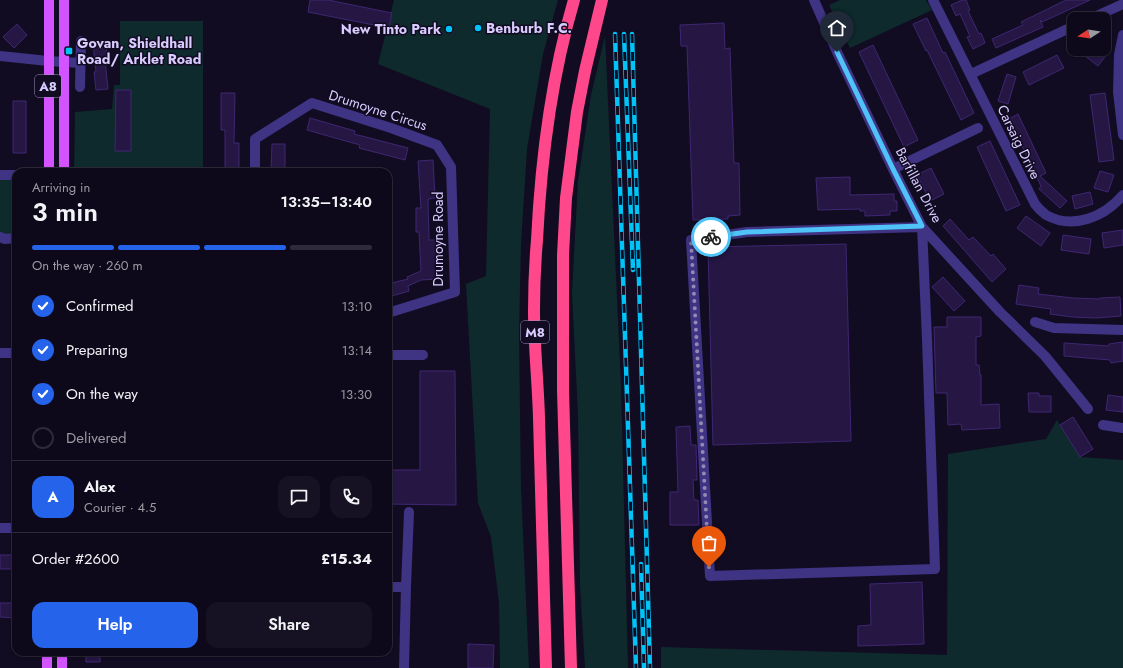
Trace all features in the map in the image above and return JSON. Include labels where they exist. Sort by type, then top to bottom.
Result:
[{"type":"highway","name":"M8","points":[[546,668],[539,416],[534,311],[536,256],[539,200],[545,143],[562,45],[574,0]]},
{"type":"highway","name":"M8","points":[[571,668],[571,626],[563,390],[563,255],[566,198],[577,112],[602,0]]},
{"type":"highway","points":[[571,626],[576,668]]},
{"type":"main road","name":"A8","points":[[48,0],[48,168]]},
{"type":"main road","name":"A8","points":[[64,0],[64,168]]},
{"type":"main road","points":[[47,656],[47,668]]},
{"type":"main road","points":[[62,656],[62,668]]},
{"type":"street","name":"Barfillan Drive","points":[[814,0],[837,52],[922,226],[1015,328],[1046,356],[1088,409]]},
{"type":"street","name":"Carsaig Drive","points":[[933,0],[1035,204],[1044,214],[1058,220],[1077,222],[1099,214],[1117,202],[1123,195]]},
{"type":"street","points":[[1105,12],[1123,4]]},
{"type":"street","points":[[971,74],[1067,29]]},
{"type":"street","points":[[1123,35],[1120,55],[1118,92],[1123,135]]},
{"type":"street","points":[[80,87],[81,42]]},
{"type":"street","points":[[0,56],[81,63]]},
{"type":"street","name":"Drumoyne Circus","points":[[254,168],[255,139],[312,103],[392,128],[437,145],[451,167]]},
{"type":"street","points":[[893,169],[978,128]]},
{"type":"street","name":"Drumoyne Road","points":[[392,312],[455,292],[451,167]]},
{"type":"street","points":[[0,175],[12,174]]},
{"type":"street","points":[[922,226],[928,347],[935,569],[710,576],[691,240],[747,232],[922,226]]},
{"type":"street","points":[[0,237],[5,239],[12,238]]},
{"type":"street","points":[[1036,322],[1054,328],[1123,330]]},
{"type":"street","points":[[0,353],[12,353]]},
{"type":"street","points":[[392,355],[422,355]]},
{"type":"street","points":[[1103,425],[1123,428]]},
{"type":"street","points":[[404,668],[410,512]]},
{"type":"street","points":[[0,528],[12,528]]},
{"type":"street","points":[[392,587],[406,587]]},
{"type":"green space","points":[[394,0],[558,0],[543,54],[527,149],[521,244],[519,335],[521,489],[529,668],[500,668],[499,603],[491,537],[478,503],[466,284],[486,276],[490,109],[378,64]]},
{"type":"green space","points":[[840,0],[926,0],[932,10],[850,48],[829,5]]},
{"type":"green space","points":[[120,21],[203,21],[203,168],[74,168],[75,112],[112,109],[114,85],[120,85]]},
{"type":"green space","points":[[605,36],[621,386],[628,668],[585,668],[580,585],[578,415],[572,293],[578,181],[591,95]]},
{"type":"green space","points":[[0,175],[12,175],[12,238],[0,237]]},
{"type":"green space","points":[[1057,420],[1080,457],[1123,460],[1123,668],[661,668],[661,647],[947,655],[948,454],[1046,439]]},
{"type":"building","points":[[310,0],[328,0],[392,13],[389,28],[308,12]]},
{"type":"building","points":[[962,0],[966,0],[970,10],[968,11],[985,43],[973,49],[967,37],[970,36],[960,14],[956,16],[951,5]]},
{"type":"building","points":[[1066,0],[1090,0],[1042,22],[1040,20],[1043,27],[996,48],[992,39],[1023,25],[1021,22]]},
{"type":"building","points":[[927,18],[974,113],[961,120],[913,24]]},
{"type":"building","points":[[724,23],[725,49],[730,48],[734,163],[739,163],[740,215],[728,216],[728,219],[693,220],[687,46],[681,46],[680,25]]},
{"type":"building","points":[[17,24],[27,35],[14,48],[3,37]]},
{"type":"building","points":[[106,41],[107,60],[105,60],[108,89],[96,90],[93,43]]},
{"type":"building","points":[[873,45],[918,140],[904,147],[859,52]]},
{"type":"building","points":[[1057,55],[1064,68],[1029,85],[1023,72]]},
{"type":"building","points":[[1085,56],[1106,56],[1098,66]]},
{"type":"building","points":[[1007,74],[1016,77],[1008,104],[998,101]]},
{"type":"building","points":[[116,90],[131,90],[131,151],[115,151]]},
{"type":"building","points":[[221,93],[235,93],[234,143],[239,143],[239,168],[225,168],[225,130],[221,130]]},
{"type":"building","points":[[1105,93],[1114,160],[1099,162],[1090,95]]},
{"type":"building","points":[[13,101],[26,101],[26,153],[13,153]]},
{"type":"building","points":[[1018,114],[1046,173],[1040,176],[1067,201],[1060,208],[1039,189],[1041,186],[1009,119]]},
{"type":"building","points":[[310,118],[355,131],[354,134],[408,148],[405,160],[359,148],[360,145],[307,130]]},
{"type":"building","points":[[990,141],[1020,205],[1006,211],[977,147]]},
{"type":"building","points":[[272,144],[285,144],[285,168],[271,168]]},
{"type":"building","points":[[433,160],[435,198],[428,199],[429,240],[436,240],[438,279],[421,280],[408,286],[409,291],[392,296],[392,283],[408,279],[407,277],[421,271],[419,232],[416,232],[416,208],[421,208],[418,161]]},
{"type":"building","points":[[931,168],[944,194],[930,201],[917,175]]},
{"type":"building","points":[[1100,171],[1114,175],[1108,192],[1094,188]]},
{"type":"building","points":[[850,177],[850,195],[894,194],[894,201],[897,201],[897,211],[890,211],[890,215],[865,216],[865,211],[860,211],[860,209],[818,210],[816,178]]},
{"type":"building","points":[[1090,192],[1093,204],[1075,209],[1072,196]]},
{"type":"building","points":[[1026,216],[1050,233],[1041,246],[1017,228]]},
{"type":"building","points":[[950,219],[969,240],[973,237],[991,256],[993,254],[1006,269],[992,282],[943,226]]},
{"type":"building","points":[[1123,230],[1123,245],[1104,248],[1102,233]]},
{"type":"building","points":[[1063,235],[1091,239],[1089,254],[1061,250]]},
{"type":"building","points":[[846,244],[851,441],[713,445],[708,247]]},
{"type":"building","points":[[943,277],[965,301],[954,311],[932,287]]},
{"type":"building","points":[[1019,285],[1039,288],[1038,294],[1100,299],[1120,297],[1121,316],[1096,318],[1072,317],[1050,314],[1051,309],[1016,304]]},
{"type":"building","points":[[947,317],[981,317],[981,336],[976,337],[976,365],[979,365],[981,375],[981,405],[999,404],[1000,428],[962,430],[961,424],[948,425],[947,393],[936,393],[934,327],[947,327]]},
{"type":"building","points":[[1123,342],[1123,361],[1111,363],[1110,360],[1064,356],[1064,343],[1109,346],[1109,344]]},
{"type":"building","points":[[420,371],[455,371],[456,505],[392,504],[392,470],[420,470]]},
{"type":"building","points":[[1028,393],[1039,393],[1039,396],[1051,396],[1051,412],[1029,412]]},
{"type":"building","points":[[1108,395],[1123,397],[1123,412],[1106,410]]},
{"type":"building","points":[[1073,417],[1093,449],[1080,457],[1060,425]]},
{"type":"building","points":[[690,426],[691,445],[696,445],[697,480],[693,480],[694,500],[698,500],[699,525],[670,525],[670,492],[678,492],[676,427]]},
{"type":"building","points":[[0,555],[12,555],[12,569],[0,569]]},
{"type":"building","points":[[922,582],[924,644],[858,646],[858,626],[871,625],[870,584]]},
{"type":"building","points":[[0,603],[12,603],[12,618],[0,617]]},
{"type":"building","points":[[468,644],[494,645],[493,668],[468,668]]},
{"type":"building","points":[[86,656],[100,656],[100,662],[86,662]]},
{"type":"railway","points":[[615,34],[636,668]]},
{"type":"railway","points":[[624,34],[633,270]]},
{"type":"railway","points":[[632,34],[650,668]]},
{"type":"railway","points":[[641,564],[644,668]]},
{"type":"way so far","points":[[709,567],[691,240],[711,237]]},
{"type":"place","name":"Benburb F.C.","points":[[478,28]]},
{"type":"place","name":"New Tinto Park","points":[[449,29]]},
{"type":"place","name":"Govan, Shieldhall Road/ Arklet Road","points":[[69,51]]},
{"type":"route","points":[[711,237],[747,232],[922,226],[837,52]]}]
